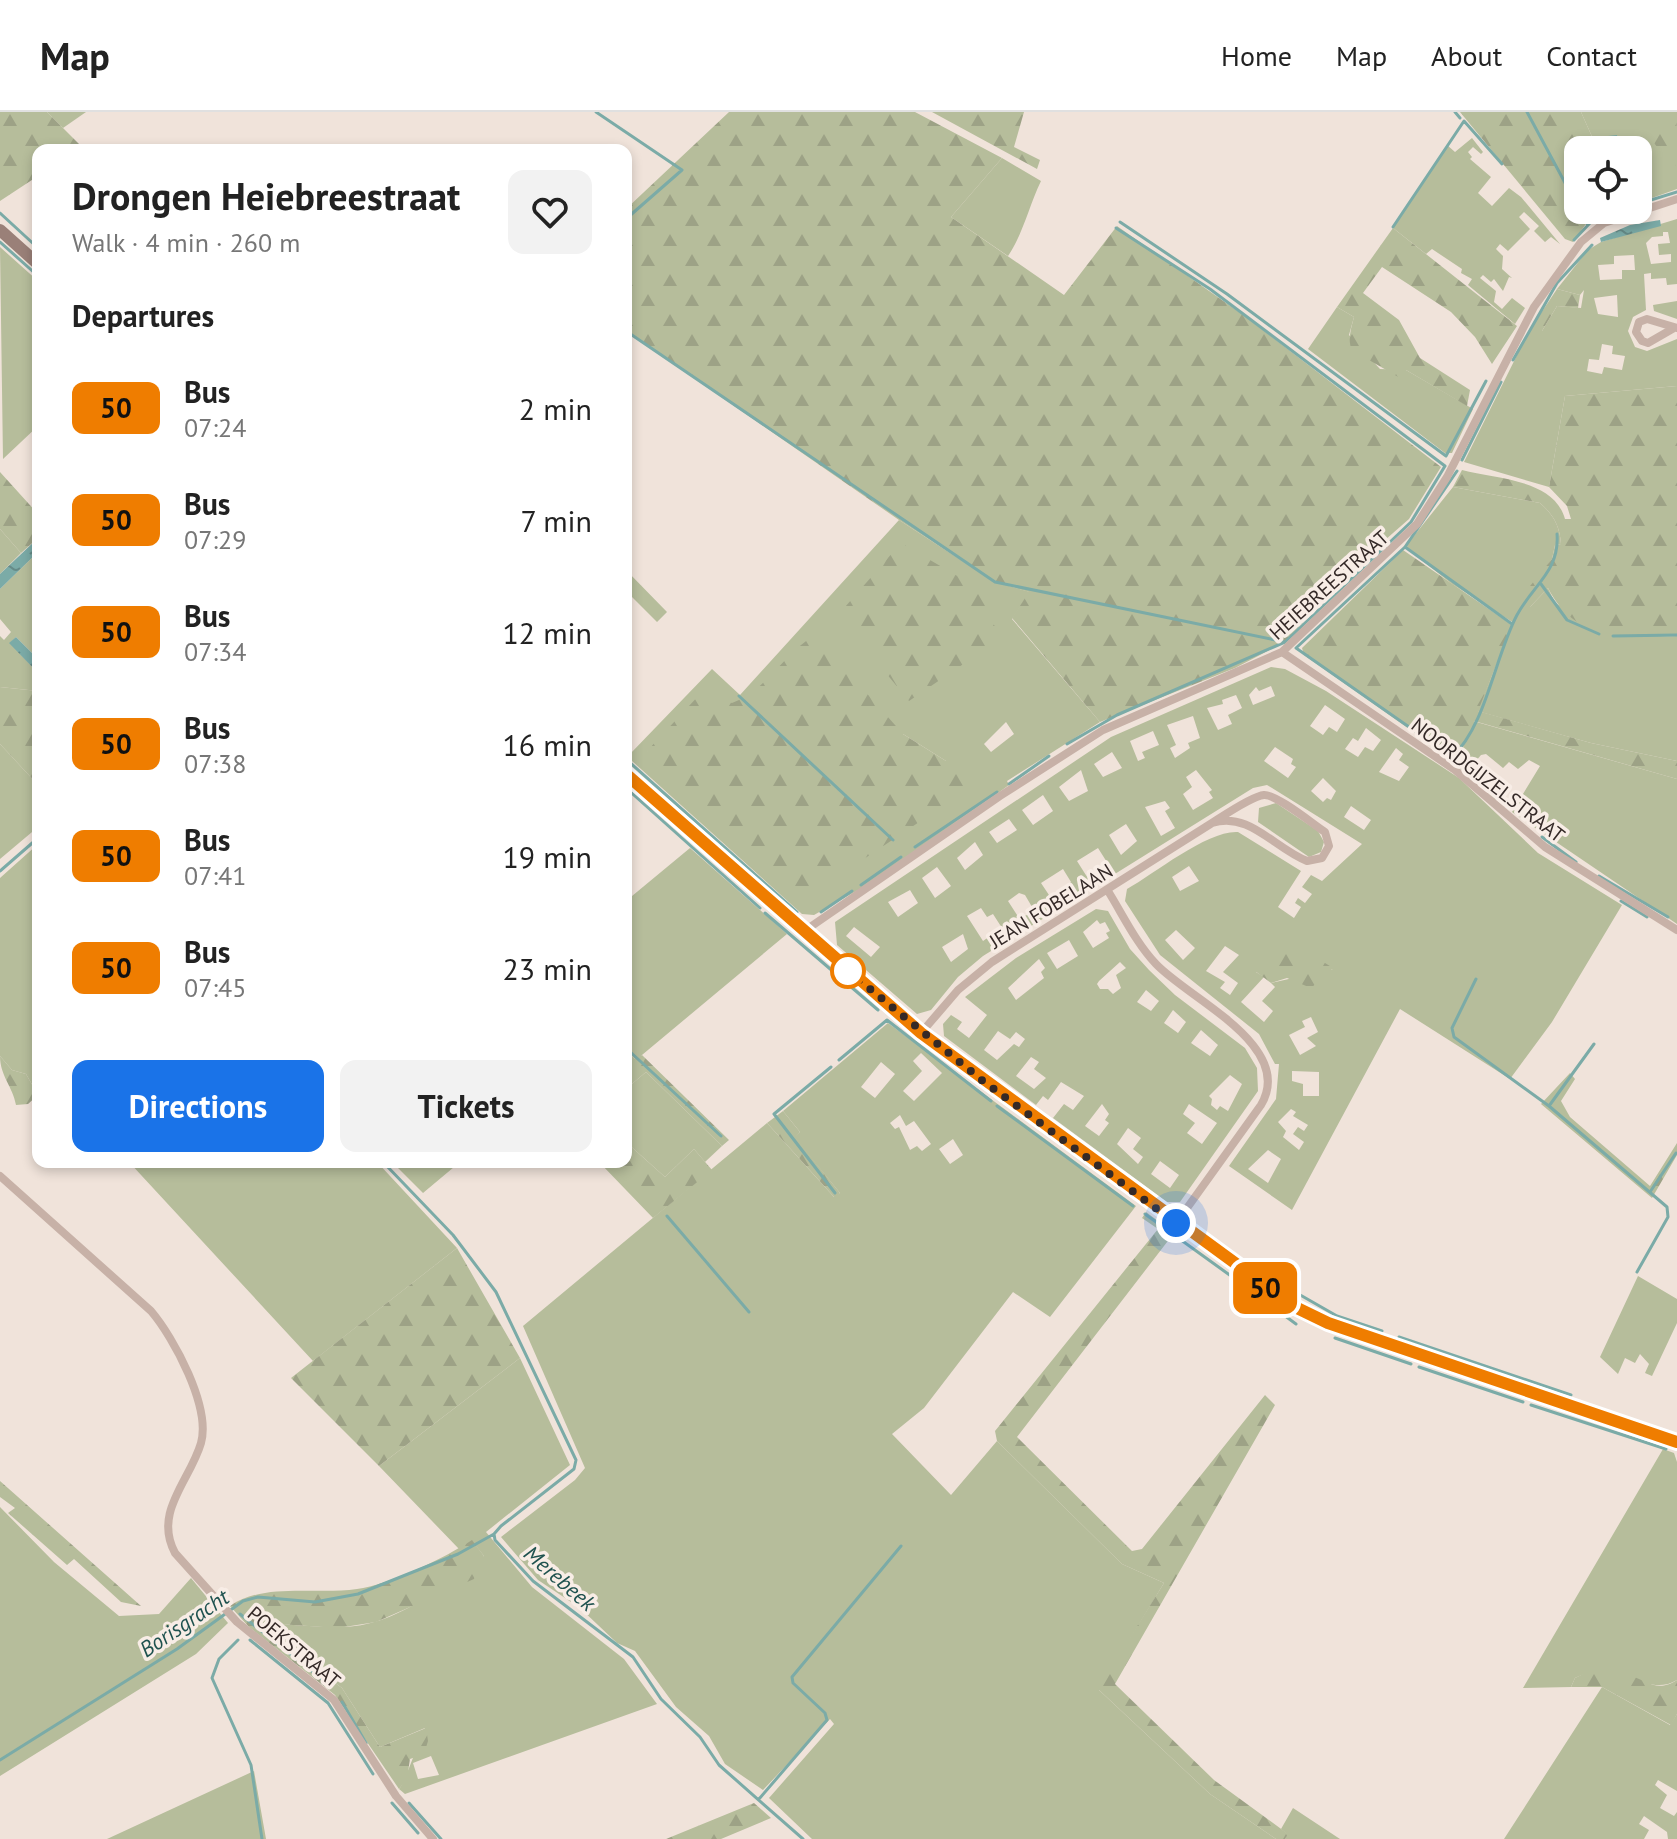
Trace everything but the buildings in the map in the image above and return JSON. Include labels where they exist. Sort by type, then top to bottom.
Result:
[{"type":"street","name":"HEIEBREESTRAAT","points":[[803,932],[1000,796],[1103,730],[1282,652],[1403,540],[1424,514],[1534,307],[1581,242],[1604,223],[1677,199]]},
{"type":"street","points":[[0,230],[32,259]]},
{"type":"street","name":"NOORDGIJZELSTRAAT","points":[[1282,652],[1455,770],[1545,847],[1677,930]]},
{"type":"street","points":[[632,779],[921,1033],[1260,1285],[1309,1315],[1677,1442]]},
{"type":"street","name":"JEAN FOBELAAN","points":[[921,1033],[958,990],[992,962],[1108,891],[1212,823],[1251,800],[1269,796],[1325,832],[1329,846],[1322,858],[1307,861],[1244,823],[1228,818],[1212,823]]},
{"type":"street","points":[[1108,891],[1156,965],[1255,1044],[1268,1071],[1267,1095],[1261,1105],[1176,1223]]},
{"type":"street","name":"POEKSTRAAT","points":[[0,1176],[130,1289],[162,1324],[174,1345],[192,1384],[203,1428],[201,1442],[171,1507],[166,1528],[175,1553],[232,1615],[334,1700],[396,1796],[433,1839]]},
{"type":"green space","points":[[0,112],[47,112],[79,144],[32,144],[32,180],[0,201]]},
{"type":"green space","points":[[47,112],[86,112],[63,128]]},
{"type":"green space","points":[[729,112],[915,112],[1002,158],[951,217],[1064,295],[1117,226],[1246,317],[1441,467],[1409,519],[1352,569],[1285,642],[1235,668],[1100,722],[1012,618],[1029,592],[995,582],[899,520],[632,335],[632,203]]},
{"type":"green space","points":[[932,112],[1024,112],[1014,147],[1040,160],[1037,169]]},
{"type":"green space","points":[[1460,112],[1581,112],[1592,136],[1564,136],[1564,224],[1586,224],[1573,242],[1565,239]]},
{"type":"green space","points":[[1581,112],[1677,112],[1677,189],[1652,198],[1652,136],[1592,136]]},
{"type":"green space","points":[[1666,112],[1677,112],[1675,170],[1652,140],[1652,136],[1644,130]]},
{"type":"green space","points":[[1472,138],[1483,152],[1481,154],[1473,147],[1468,152],[1472,157],[1470,159],[1491,177],[1478,193],[1492,206],[1509,188],[1521,197],[1560,244],[1551,237],[1545,242],[1534,231],[1539,226],[1524,212],[1519,217],[1530,229],[1508,251],[1500,244],[1496,249],[1503,256],[1502,269],[1512,278],[1509,277],[1503,291],[1494,279],[1491,282],[1483,275],[1480,278],[1496,291],[1494,302],[1502,309],[1512,298],[1525,308],[1515,324],[1468,285],[1472,279],[1461,273],[1462,269],[1432,249],[1426,254],[1393,228],[1447,145],[1455,152]]},
{"type":"green space","points":[[1002,158],[1041,181],[1008,256],[951,217]]},
{"type":"green space","points":[[1677,219],[1677,284],[1667,285],[1666,278],[1651,279],[1651,273],[1644,274],[1646,310],[1633,317],[1628,331],[1635,347],[1647,351],[1677,339],[1677,386],[1565,396],[1549,487],[1464,462],[1529,331],[1542,331],[1557,306],[1581,308],[1584,290],[1580,295],[1557,289],[1588,250],[1601,242]],"holes":[[[1663,232],[1668,232],[1670,243],[1658,244],[1659,255],[1671,254],[1671,262],[1651,264],[1646,243],[1652,237],[1663,236]],[[1634,255],[1635,270],[1622,270],[1622,279],[1600,280],[1598,265],[1614,264],[1614,256]],[[1617,295],[1618,317],[1598,314],[1594,298]],[[1602,344],[1613,346],[1612,354],[1625,356],[1622,370],[1604,367],[1602,374],[1587,371],[1589,359],[1599,360]]]},
{"type":"green space","points":[[1393,228],[1517,326],[1492,364],[1475,337],[1451,312],[1382,267],[1363,293],[1399,320],[1420,358],[1470,390],[1467,406],[1406,370],[1400,378],[1369,360],[1359,361],[1352,351],[1350,335],[1354,317],[1337,307]]},
{"type":"green space","points":[[0,247],[32,276],[32,432],[3,459]]},
{"type":"green space","points":[[1557,289],[1580,295],[1578,308],[1557,306],[1542,331],[1529,331]]},
{"type":"green space","points":[[1677,301],[1677,319],[1654,311],[1653,305]]},
{"type":"green space","points":[[1337,307],[1354,317],[1349,335],[1380,369],[1406,370],[1473,409],[1452,453],[1445,453],[1308,349]]},
{"type":"green space","points":[[1677,386],[1677,637],[1620,635],[1587,627],[1559,606],[1548,588],[1530,607],[1523,609],[1518,601],[1552,559],[1555,545],[1561,544],[1555,522],[1540,503],[1453,487],[1462,470],[1537,488],[1559,506],[1565,519],[1571,519],[1567,506],[1549,487],[1565,396]]},
{"type":"green space","points":[[0,472],[32,507],[32,543],[21,553],[0,529]]},
{"type":"green space","points":[[1453,487],[1540,503],[1553,517],[1561,544],[1555,545],[1552,559],[1540,576],[1530,607],[1548,588],[1555,603],[1611,633],[1677,637],[1677,761],[1591,743],[1477,711],[1514,623],[1452,584],[1405,547]]},
{"type":"green space","points":[[899,520],[995,582],[1030,592],[1012,619],[1100,722],[1007,781],[1009,785],[860,889],[814,915],[802,914],[632,761],[632,752],[712,669],[740,695]],"holes":[[[1006,722],[1014,734],[991,752],[984,744]],[[903,734],[946,761],[647,751]]]},
{"type":"green space","points":[[0,529],[21,553],[0,574]]},
{"type":"green space","points":[[901,543],[1000,601],[991,621],[1003,637],[909,701],[838,615]]},
{"type":"green space","points":[[1403,550],[1512,625],[1478,711],[1591,743],[1677,761],[1677,779],[1474,721],[1463,747],[1452,759],[1304,655],[1302,648]]},
{"type":"green space","points":[[32,558],[32,653],[16,637],[10,643],[32,667],[32,690],[0,687],[0,636],[4,640],[11,632],[0,619],[0,589]]},
{"type":"green space","points":[[632,576],[667,612],[657,622],[632,597]]},
{"type":"green space","points":[[815,635],[903,734],[946,761],[970,788],[807,897],[647,751],[702,692],[732,703],[745,697]]},
{"type":"green space","points":[[1271,667],[1285,669],[1326,691],[1459,778],[1538,853],[1622,905],[1552,1022],[1510,1079],[1400,1009],[1292,1210],[1229,1166],[1276,1099],[1279,1064],[1275,1064],[1259,1034],[1160,955],[1125,901],[1127,889],[1182,854],[1212,838],[1238,832],[1301,871],[1278,907],[1294,918],[1301,907],[1295,903],[1298,898],[1305,903],[1312,894],[1302,887],[1311,875],[1322,881],[1362,844],[1267,785],[1253,788],[983,956],[958,977],[931,1010],[917,1014],[837,945],[835,922],[1111,737]],"holes":[[[1271,686],[1275,696],[1253,705],[1249,695],[1256,687],[1259,691]],[[1236,695],[1242,708],[1228,715],[1232,724],[1218,730],[1207,708],[1223,704],[1222,700]],[[1325,705],[1345,719],[1337,732],[1329,727],[1323,735],[1310,726]],[[1193,716],[1200,738],[1188,743],[1190,748],[1175,758],[1170,748],[1176,745],[1167,725]],[[1366,728],[1381,740],[1373,751],[1365,747],[1358,757],[1345,749],[1353,738],[1358,741]],[[1153,731],[1159,745],[1142,752],[1145,758],[1138,761],[1130,741]],[[1275,747],[1293,759],[1291,764],[1296,767],[1288,778],[1264,761]],[[1396,748],[1403,754],[1399,760],[1409,767],[1399,781],[1379,772]],[[1112,752],[1122,768],[1103,777],[1094,764]],[[1081,770],[1088,791],[1069,801],[1059,787]],[[1196,770],[1212,790],[1209,792],[1213,798],[1193,810],[1183,794],[1192,787],[1186,777]],[[1323,778],[1336,791],[1331,800],[1327,798],[1323,802],[1311,791]],[[1043,795],[1053,811],[1033,825],[1022,810]],[[1165,801],[1170,808],[1165,811],[1175,828],[1161,836],[1145,807]],[[1351,806],[1371,820],[1364,830],[1344,817]],[[1009,819],[1017,830],[997,843],[989,832]],[[1126,824],[1137,841],[1121,855],[1109,835]],[[975,842],[983,855],[965,870],[957,858]],[[1098,848],[1110,867],[1089,880],[1077,861]],[[1189,866],[1199,881],[1180,891],[1172,877]],[[937,867],[951,886],[935,898],[922,878]],[[1063,869],[1071,882],[1051,898],[1041,883]],[[910,890],[918,903],[898,917],[888,902]],[[1019,893],[1025,895],[1035,912],[1019,918],[1008,901]],[[981,908],[987,917],[993,914],[1002,928],[983,941],[967,916]],[[854,927],[880,947],[871,957],[846,936]],[[1176,930],[1195,948],[1183,960],[1165,940]],[[963,934],[968,949],[951,962],[942,947]],[[1225,946],[1239,955],[1223,972],[1238,983],[1230,995],[1220,988],[1225,982],[1206,971]],[[1333,969],[1271,983],[1275,987],[1262,1001],[1273,1011],[1264,1022],[1241,1002],[1264,977],[1256,972]],[[1311,1017],[1318,1032],[1307,1038],[1316,1046],[1300,1055],[1289,1035],[1305,1027],[1302,1021]],[[1292,1071],[1319,1072],[1319,1096],[1303,1096],[1303,1084],[1292,1081]],[[1291,1109],[1296,1112],[1293,1116],[1308,1125],[1304,1131],[1298,1127],[1293,1134],[1304,1142],[1299,1150],[1283,1137],[1286,1131],[1278,1122]],[[1268,1150],[1281,1159],[1268,1183],[1248,1169]]]},
{"type":"green space","points":[[0,687],[32,690],[32,779],[0,744]]},
{"type":"green space","points":[[1473,721],[1677,779],[1677,924],[1512,812],[1540,766],[1529,760],[1518,769],[1509,762],[1503,768],[1486,754],[1481,755],[1475,762],[1507,790],[1496,800],[1457,766],[1452,759],[1463,747]]},
{"type":"green space","points":[[0,744],[32,779],[32,832],[0,859]]},
{"type":"green space","points":[[1276,803],[1318,831],[1324,842],[1321,852],[1309,857],[1258,822],[1259,808]]},
{"type":"green space","points":[[690,848],[787,934],[636,1060],[632,1056],[632,896]]},
{"type":"green space","points":[[32,849],[32,1084],[26,1074],[12,1070],[0,1056],[0,878]]},
{"type":"green space","points":[[1096,909],[1108,911],[1130,949],[1149,970],[1175,995],[1245,1048],[1257,1068],[1258,1091],[1180,1202],[1167,1202],[1053,1118],[1064,1104],[1073,1110],[1084,1096],[1061,1082],[1048,1100],[1043,1096],[1036,1105],[944,1036],[943,1024],[951,1015],[962,1022],[957,1029],[969,1038],[987,1015],[965,997],[1016,958]],"holes":[[[1097,920],[1100,924],[1105,922],[1110,931],[1106,933],[1109,938],[1093,948],[1083,932]],[[1069,940],[1078,956],[1057,969],[1047,953]],[[1039,959],[1045,968],[1041,972],[1044,978],[1016,1000],[1008,988]],[[1120,962],[1126,968],[1116,975],[1121,988],[1113,994],[1108,989],[1100,989],[1099,981]],[[1146,990],[1159,1001],[1151,1011],[1137,1002]],[[1173,1010],[1186,1022],[1178,1033],[1164,1023]],[[1201,1030],[1218,1045],[1210,1056],[1191,1043]],[[998,1031],[1010,1039],[1016,1032],[1025,1039],[1019,1047],[1014,1044],[997,1060],[984,1050]],[[1031,1057],[1039,1062],[1034,1069],[1046,1078],[1034,1089],[1016,1076]],[[1230,1075],[1242,1084],[1228,1111],[1220,1106],[1217,1110],[1211,1105],[1209,1096]],[[1102,1104],[1109,1114],[1105,1120],[1109,1123],[1099,1136],[1085,1126]],[[1189,1104],[1217,1123],[1202,1144],[1187,1133],[1195,1123],[1183,1114]],[[1128,1128],[1141,1138],[1133,1149],[1143,1157],[1138,1164],[1117,1144]],[[1160,1161],[1179,1175],[1170,1188],[1151,1174]]]},
{"type":"green space","points":[[1282,936],[1333,968],[1311,988],[1287,978],[1271,983],[1255,971]]},
{"type":"green space","points":[[888,1023],[1136,1206],[1050,1317],[1013,1292],[924,1408],[892,1434],[951,1495],[997,1441],[1122,1564],[1164,1583],[1099,1690],[1210,1794],[1276,1839],[812,1839],[769,1798],[834,1724],[830,1719],[763,1790],[725,1764],[709,1736],[676,1707],[635,1651],[617,1643],[580,1608],[538,1580],[501,1537],[575,1480],[585,1468],[523,1326],[767,1123],[834,1197],[840,1193],[794,1137],[800,1132],[783,1111]],"holes":[[[921,1053],[942,1073],[914,1101],[903,1091],[922,1071],[913,1061]],[[881,1062],[895,1074],[875,1098],[861,1087]],[[900,1115],[906,1126],[914,1121],[931,1144],[922,1151],[917,1146],[910,1150],[899,1127],[895,1129],[890,1123]],[[953,1139],[963,1155],[950,1164],[939,1149]]]},
{"type":"green space","points":[[642,1055],[729,1140],[722,1146],[646,1072],[632,1084],[632,1056],[635,1059]]},
{"type":"green space","points":[[0,1056],[12,1070],[26,1074],[32,1084],[32,1100],[28,1104],[16,1105],[2,1070]]},
{"type":"green space","points":[[646,1072],[722,1146],[705,1162],[694,1149],[665,1177],[632,1147],[632,1084]]},
{"type":"green space","points":[[1570,1073],[1575,1079],[1561,1101],[1570,1117],[1650,1186],[1677,1143],[1677,1155],[1652,1198],[1541,1104]]},
{"type":"green space","points":[[783,1111],[800,1132],[795,1137],[840,1193],[835,1198],[767,1123]]},
{"type":"green space","points":[[632,1147],[665,1177],[694,1149],[712,1170],[653,1218],[605,1168],[632,1168]]},
{"type":"green space","points":[[135,1168],[383,1168],[457,1248],[313,1361]]},
{"type":"green space","points":[[398,1168],[453,1168],[423,1193]]},
{"type":"green space","points":[[1146,1212],[1174,1233],[1017,1437],[1132,1551],[1142,1549],[1265,1395],[1275,1405],[1115,1684],[1214,1780],[1288,1834],[1285,1839],[1276,1839],[1210,1794],[1098,1689],[1164,1583],[1122,1564],[997,1441],[995,1431],[1158,1229],[1142,1218]]},
{"type":"green space","points":[[457,1248],[520,1358],[379,1466],[291,1378]]},
{"type":"green space","points":[[1638,1276],[1677,1299],[1677,1323],[1652,1376],[1645,1373],[1649,1364],[1640,1354],[1635,1363],[1625,1358],[1618,1374],[1600,1357]]},
{"type":"green space","points":[[520,1358],[570,1465],[486,1532],[532,1587],[624,1659],[657,1704],[405,1794],[399,1789],[425,1728],[380,1747],[342,1688],[261,1628],[263,1623],[337,1627],[378,1621],[433,1593],[484,1556],[472,1541],[459,1549],[379,1466]],"holes":[[[431,1756],[439,1775],[418,1779],[413,1763]]]},
{"type":"green space","points":[[1663,1449],[1674,1453],[1677,1462],[1677,1680],[1654,1685],[1604,1672],[1575,1678],[1571,1687],[1523,1688]]},
{"type":"green space","points":[[0,1481],[141,1606],[121,1602],[74,1559],[67,1565],[8,1513],[15,1508],[0,1497]]},
{"type":"green space","points":[[0,1507],[54,1562],[119,1616],[159,1614],[191,1578],[228,1623],[196,1654],[0,1776]]},
{"type":"green space","points":[[472,1540],[484,1556],[474,1579],[376,1622],[338,1628],[263,1623],[261,1628],[342,1688],[380,1747],[426,1728],[428,1741],[424,1754],[410,1759],[407,1779],[399,1789],[335,1695],[249,1627],[230,1606],[258,1594],[357,1589],[385,1582],[416,1570]]},
{"type":"green space","points":[[1589,1671],[1624,1674],[1658,1686],[1677,1680],[1677,1714],[1671,1725],[1602,1687],[1571,1687],[1575,1678]]},
{"type":"green space","points":[[1602,1687],[1670,1725],[1677,1714],[1677,1791],[1658,1780],[1655,1785],[1667,1795],[1660,1808],[1674,1816],[1677,1812],[1677,1839],[1668,1839],[1667,1832],[1644,1816],[1639,1824],[1649,1830],[1644,1839],[1504,1839]]},
{"type":"green space","points":[[254,1771],[266,1839],[107,1839]]},
{"type":"green space","points":[[754,1803],[771,1818],[721,1839],[666,1839]]},
{"type":"green space","points":[[1293,1808],[1340,1839],[1285,1839],[1287,1834],[1281,1829]]},
{"type":"water","points":[[1660,220],[1661,226],[1601,242],[1600,238],[1630,225],[1652,224]]},
{"type":"water","points":[[32,544],[32,558],[0,589],[0,574]]},
{"type":"water","points":[[16,637],[32,653],[32,667],[9,643]]},
{"type":"waterway","points":[[596,112],[682,170],[632,214]]},
{"type":"waterway","points":[[1455,112],[1460,118]]},
{"type":"waterway","points":[[1527,112],[1564,181]]},
{"type":"waterway","points":[[1393,227],[1464,121],[1502,164]]},
{"type":"waterway","points":[[1652,200],[1677,192]]},
{"type":"waterway","points":[[0,213],[32,242]]},
{"type":"waterway","points":[[1120,222],[1227,294],[1446,456],[1486,381]]},
{"type":"waterway","points":[[1574,240],[1589,224]]},
{"type":"waterway","points":[[1067,744],[1117,715],[1285,642],[1411,522],[1445,466],[1210,289],[1116,228]]},
{"type":"waterway","points":[[0,242],[32,271]]},
{"type":"waterway","points":[[1513,360],[1557,283],[1592,245]]},
{"type":"waterway","points":[[632,335],[995,582],[1285,642]]},
{"type":"waterway","points":[[1462,460],[1501,382]]},
{"type":"waterway","points":[[1457,471],[1405,547],[1296,648],[1452,757],[1464,744],[1482,709],[1517,615],[1550,568],[1557,547],[1557,534]]},
{"type":"waterway","points":[[1405,547],[1512,624]]},
{"type":"waterway","points":[[1541,584],[1567,620],[1599,634]]},
{"type":"waterway","points":[[1613,636],[1677,635]]},
{"type":"waterway","points":[[739,696],[893,840]]},
{"type":"waterway","points":[[1009,784],[1049,756]]},
{"type":"waterway","points":[[632,764],[797,912]]},
{"type":"waterway","points":[[915,847],[997,792]]},
{"type":"waterway","points":[[632,793],[760,908]]},
{"type":"waterway","points":[[1542,837],[1576,862]]},
{"type":"waterway","name":"Merebeek","points":[[0,871],[32,843]]},
{"type":"waterway","points":[[861,885],[901,857]]},
{"type":"waterway","points":[[1599,876],[1668,917]]},
{"type":"waterway","points":[[821,912],[852,891]]},
{"type":"waterway","points":[[1621,901],[1647,917]]},
{"type":"waterway","points":[[765,913],[878,1010]]},
{"type":"waterway","points":[[1476,979],[1452,1028],[1454,1037],[1549,1106],[1667,1207],[1668,1217],[1637,1272]]},
{"type":"waterway","points":[[839,1060],[887,1020],[991,1101]]},
{"type":"waterway","points":[[1549,1106],[1594,1044]]},
{"type":"waterway","points":[[632,1054],[721,1136]]},
{"type":"waterway","points":[[831,1067],[774,1114],[835,1193]]},
{"type":"waterway","points":[[997,1106],[1133,1206]]},
{"type":"waterway","points":[[1650,1192],[1676,1153]]},
{"type":"waterway","name":"Merebeek","points":[[389,1168],[453,1235],[496,1292],[576,1460],[574,1469],[501,1526],[494,1534],[495,1540],[533,1581],[633,1657],[661,1699],[700,1737],[719,1765],[803,1839]]},
{"type":"waterway","points":[[1145,1214],[1231,1276]]},
{"type":"waterway","points":[[667,1216],[749,1312]]},
{"type":"waterway","points":[[1274,1280],[1337,1316],[1382,1331]]},
{"type":"waterway","points":[[1239,1282],[1296,1324]]},
{"type":"waterway","points":[[1399,1337],[1571,1395]]},
{"type":"waterway","points":[[1335,1338],[1411,1364]]},
{"type":"waterway","points":[[1419,1367],[1523,1402]]},
{"type":"waterway","points":[[1531,1405],[1666,1449]]},
{"type":"waterway","name":"Borisgracht","points":[[0,1760],[177,1649],[243,1601],[258,1597],[315,1602],[358,1594],[458,1554],[494,1534]]},
{"type":"waterway","points":[[759,1799],[827,1720],[825,1713],[793,1683],[792,1677],[901,1546]]},
{"type":"waterway","points":[[240,1614],[328,1684]]},
{"type":"waterway","points":[[238,1640],[219,1659],[212,1678],[251,1765],[262,1839]]},
{"type":"waterway","points":[[250,1640],[328,1703],[373,1774]]},
{"type":"waterway","points":[[342,1702],[366,1743]]},
{"type":"waterway","points":[[392,1803],[418,1833]]},
{"type":"waterway","points":[[409,1803],[441,1839]]},
{"type":"bus line","name":"50","points":[[632,779],[921,1033],[1260,1285],[1328,1323],[1677,1442]]},
{"type":"route","points":[[848,971],[983,1081],[1176,1223]]}]
